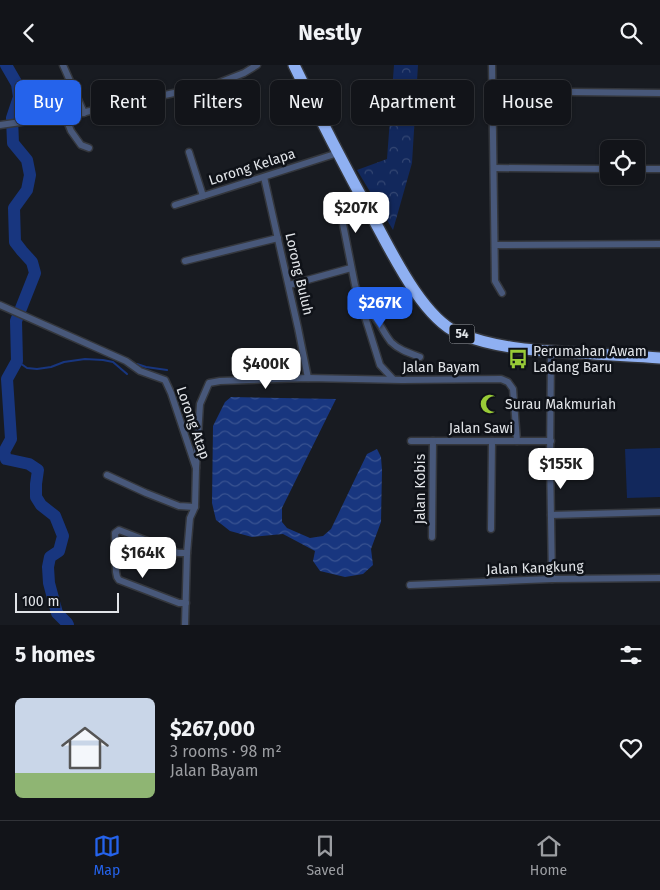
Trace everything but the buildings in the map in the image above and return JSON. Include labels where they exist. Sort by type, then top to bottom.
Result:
[{"type":"highway","name":"54","points":[[294,65],[363,201],[401,268],[416,293],[442,324],[457,333],[488,343],[513,348],[660,358]]},
{"type":"street","points":[[63,65],[84,113]]},
{"type":"street","points":[[81,113],[216,84],[244,73],[257,65]]},
{"type":"street","points":[[492,65],[492,80]]},
{"type":"street","points":[[571,92],[660,93]]},
{"type":"street","points":[[0,125],[15,123]]},
{"type":"street","points":[[69,125],[81,145],[89,148]]},
{"type":"street","points":[[493,125],[495,281],[502,293]]},
{"type":"street","points":[[189,152],[203,196]]},
{"type":"street","name":"Lorong Kelapa","points":[[175,205],[338,153]]},
{"type":"street","points":[[494,167],[600,169]]},
{"type":"street","points":[[645,169],[660,169]]},
{"type":"street","name":"Lorong Buluh","points":[[264,177],[308,378]]},
{"type":"street","name":"Jalan Bayam","points":[[363,201],[348,208],[343,214],[342,219],[355,285],[380,365],[393,379],[501,379],[508,382],[513,389],[517,441]]},
{"type":"street","points":[[185,261],[278,238]]},
{"type":"street","points":[[495,245],[660,244]]},
{"type":"street","points":[[289,285],[352,268]]},
{"type":"street","name":"Lorong Atap","points":[[0,305],[126,361],[140,371],[165,380],[196,467],[196,507],[190,517],[187,553],[185,625]]},
{"type":"street","points":[[363,309],[377,319],[390,341],[398,348],[420,357]]},
{"type":"street","points":[[551,352],[552,579]]},
{"type":"street","points":[[196,467],[200,404],[209,383],[308,378],[393,379]]},
{"type":"street","name":"Jalan Sawi","points":[[411,441],[551,441]]},
{"type":"street","name":"Jalan Kobis","points":[[432,537],[433,441]]},
{"type":"street","points":[[492,441],[492,529]]},
{"type":"street","points":[[107,475],[179,506],[196,507]]},
{"type":"street","points":[[551,515],[660,512]]},
{"type":"street","points":[[186,603],[179,603],[119,581],[116,572],[115,533],[119,530],[178,553],[187,553]]},
{"type":"street","name":"Jalan Kangkung","points":[[410,585],[552,579],[660,578]]},
{"type":"green space","points":[[394,65],[418,65],[417,80],[393,80]]},
{"type":"green space","points":[[390,125],[414,125],[412,163],[393,230],[357,170],[387,159]]},
{"type":"green space","points":[[660,448],[660,497],[627,498],[625,449]]},
{"type":"water","points":[[231,397],[336,399],[282,508],[282,522],[287,528],[310,538],[323,536],[331,529],[367,454],[377,449],[381,457],[382,470],[381,522],[371,549],[373,565],[363,574],[345,577],[320,571],[313,561],[315,551],[283,534],[252,537],[230,531],[216,520],[212,503],[213,426],[225,402]]},
{"type":"waterway","points":[[6,65],[17,84],[19,97],[12,118],[13,143],[27,160],[30,175],[27,190],[14,208],[15,242],[32,262],[35,273],[16,321],[17,361],[7,379],[11,439],[4,452],[6,459],[29,464],[38,470],[36,497],[41,505],[55,516],[63,536],[59,551],[50,557],[48,567],[49,583],[57,613],[68,625]]},
{"type":"waterway","points":[[17,361],[27,368],[37,369],[85,359],[103,360],[113,362],[127,374]]},
{"type":"waterway","points":[[136,365],[167,370]]},
{"type":"place","name":"Perumahan Awam Ladang Baru","points":[[518,359]]},
{"type":"place","name":"Surau Makmuriah","points":[[490,404]]}]
